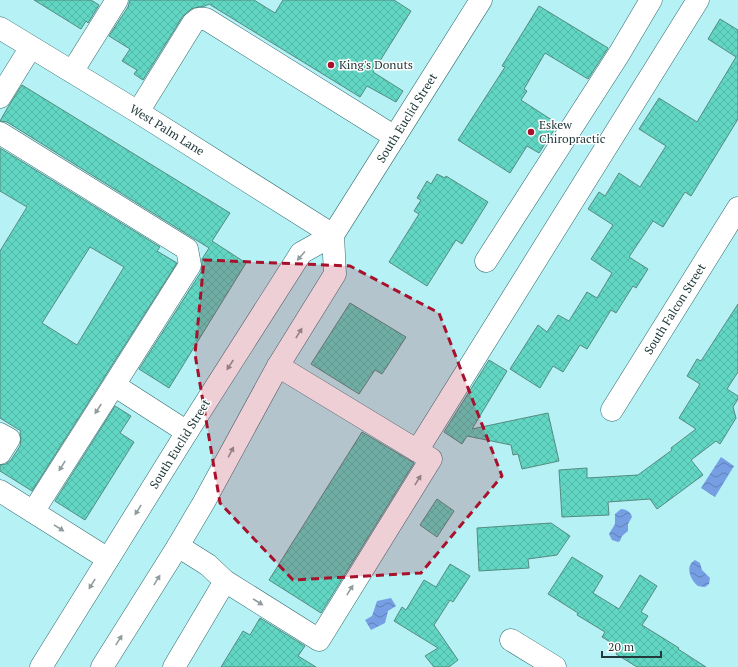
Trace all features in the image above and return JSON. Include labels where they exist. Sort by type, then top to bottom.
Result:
[{"type":"main road","points":[[72,72],[117,0]]},
{"type":"main road","name":"South Euclid Street","points":[[41,667],[187,432],[301,253],[333,235],[481,0]]},
{"type":"main road","points":[[486,261],[615,60],[651,0]]},
{"type":"main road","points":[[417,451],[698,0]]},
{"type":"main road","points":[[138,112],[193,23],[198,19],[206,19],[395,137]]},
{"type":"main road","name":"West Palm Lane","points":[[0,28],[138,112],[333,235]]},
{"type":"main road","points":[[0,97],[31,47]]},
{"type":"main road","points":[[0,133],[187,249],[190,265],[33,512]]},
{"type":"main road","name":"South Falcon Street","points":[[612,410],[738,208]]},
{"type":"main road","points":[[102,667],[178,546],[204,502],[278,366],[335,274],[333,235]]},
{"type":"main road","points":[[178,546],[208,566],[225,581],[319,640],[431,459],[353,413],[278,366]]},
{"type":"main road","points":[[114,385],[187,432]]},
{"type":"main road","points":[[0,434],[9,439],[0,453]]},
{"type":"main road","points":[[0,491],[108,559]]},
{"type":"main road","points":[[174,667],[225,581]]},
{"type":"main road","points":[[511,640],[555,667]]},
{"type":"highlighted area","points":[[204,260],[350,266],[439,313],[502,476],[421,573],[293,580],[220,503],[195,354]]},
{"type":"water","points":[[721,457],[734,466],[715,497],[701,488]]},
{"type":"water","points":[[621,509],[628,511],[632,517],[628,524],[628,531],[618,542],[612,540],[609,534],[615,524],[615,514]]},
{"type":"water","points":[[695,560],[700,563],[702,570],[710,578],[709,584],[705,587],[695,584],[691,577],[689,570],[690,566]]},
{"type":"water","points":[[391,598],[396,606],[388,611],[385,623],[371,630],[365,620],[372,616],[377,601]]},
{"type":"building","points":[[34,0],[91,0],[99,5],[88,23],[86,21],[81,29]]},
{"type":"building","points":[[130,0],[254,0],[275,13],[283,0],[394,0],[411,11],[373,72],[403,91],[396,102],[367,86],[360,97],[209,4],[191,9],[183,16],[143,80],[134,74],[137,70],[122,61],[130,49],[109,36],[128,7]]},
{"type":"building","points":[[539,6],[608,48],[588,79],[545,53],[524,89],[527,91],[521,100],[558,124],[539,153],[527,146],[510,173],[458,140],[505,67],[502,66]]},
{"type":"building","points":[[720,19],[738,30],[738,119],[691,196],[685,192],[663,227],[653,221],[629,257],[648,269],[636,288],[633,286],[616,313],[611,310],[587,349],[580,345],[563,372],[553,366],[540,388],[510,369],[538,325],[547,332],[558,315],[569,321],[587,292],[597,298],[612,273],[591,259],[613,225],[588,209],[599,192],[605,196],[619,173],[640,187],[666,146],[639,129],[659,98],[697,122],[736,57],[708,39]]},
{"type":"building","points":[[22,85],[230,213],[212,241],[246,263],[169,388],[139,369],[201,272],[202,259],[209,248],[7,122],[0,121]]},
{"type":"building","points":[[0,148],[160,247],[157,251],[177,263],[32,491],[0,471],[0,465],[6,464],[11,460],[20,446],[21,431],[0,418],[0,251],[27,207],[0,191]],"holes":[[[90,247],[124,267],[77,345],[42,323]]]},
{"type":"building","points":[[437,174],[445,178],[446,176],[488,202],[462,244],[456,240],[427,286],[389,262],[419,214],[414,211],[421,200],[417,198],[427,181],[431,184]]},
{"type":"building","points":[[350,303],[406,337],[382,374],[375,370],[359,394],[311,364]]},
{"type":"building","points":[[738,304],[738,372],[727,389],[738,396],[738,399],[733,407],[736,418],[720,444],[716,441],[691,460],[703,475],[657,509],[650,499],[608,502],[609,515],[562,517],[559,470],[587,468],[587,478],[638,475],[672,450],[671,448],[696,429],[679,418],[700,384],[687,376],[697,359],[701,361]]},
{"type":"building","points":[[489,360],[507,371],[472,429],[548,413],[559,461],[522,469],[518,454],[513,455],[511,445],[467,436],[462,444],[444,432]]},
{"type":"building","points":[[115,406],[131,416],[120,433],[134,442],[85,520],[55,501]]},
{"type":"building","points":[[362,432],[414,463],[321,613],[269,580]]},
{"type":"building","points":[[437,499],[454,511],[437,537],[420,525]]},
{"type":"building","points":[[551,523],[570,536],[557,555],[528,559],[529,568],[479,571],[477,528]]},
{"type":"building","points":[[572,557],[603,576],[593,593],[619,609],[640,575],[657,586],[641,612],[648,616],[642,625],[706,667],[637,667],[616,654],[620,648],[602,637],[605,632],[577,615],[578,613],[548,594]]},
{"type":"building","points":[[450,564],[470,576],[453,602],[450,600],[434,625],[458,660],[449,667],[434,667],[425,656],[438,648],[394,621],[402,607],[406,610],[424,580],[436,587]]},
{"type":"building","points":[[260,618],[305,646],[298,656],[316,667],[221,667],[243,631],[250,635]]},
{"type":"place","name":"King's Donuts","points":[[331,65]]},
{"type":"place","name":"Eskew Chiropractic","points":[[531,132]]}]
